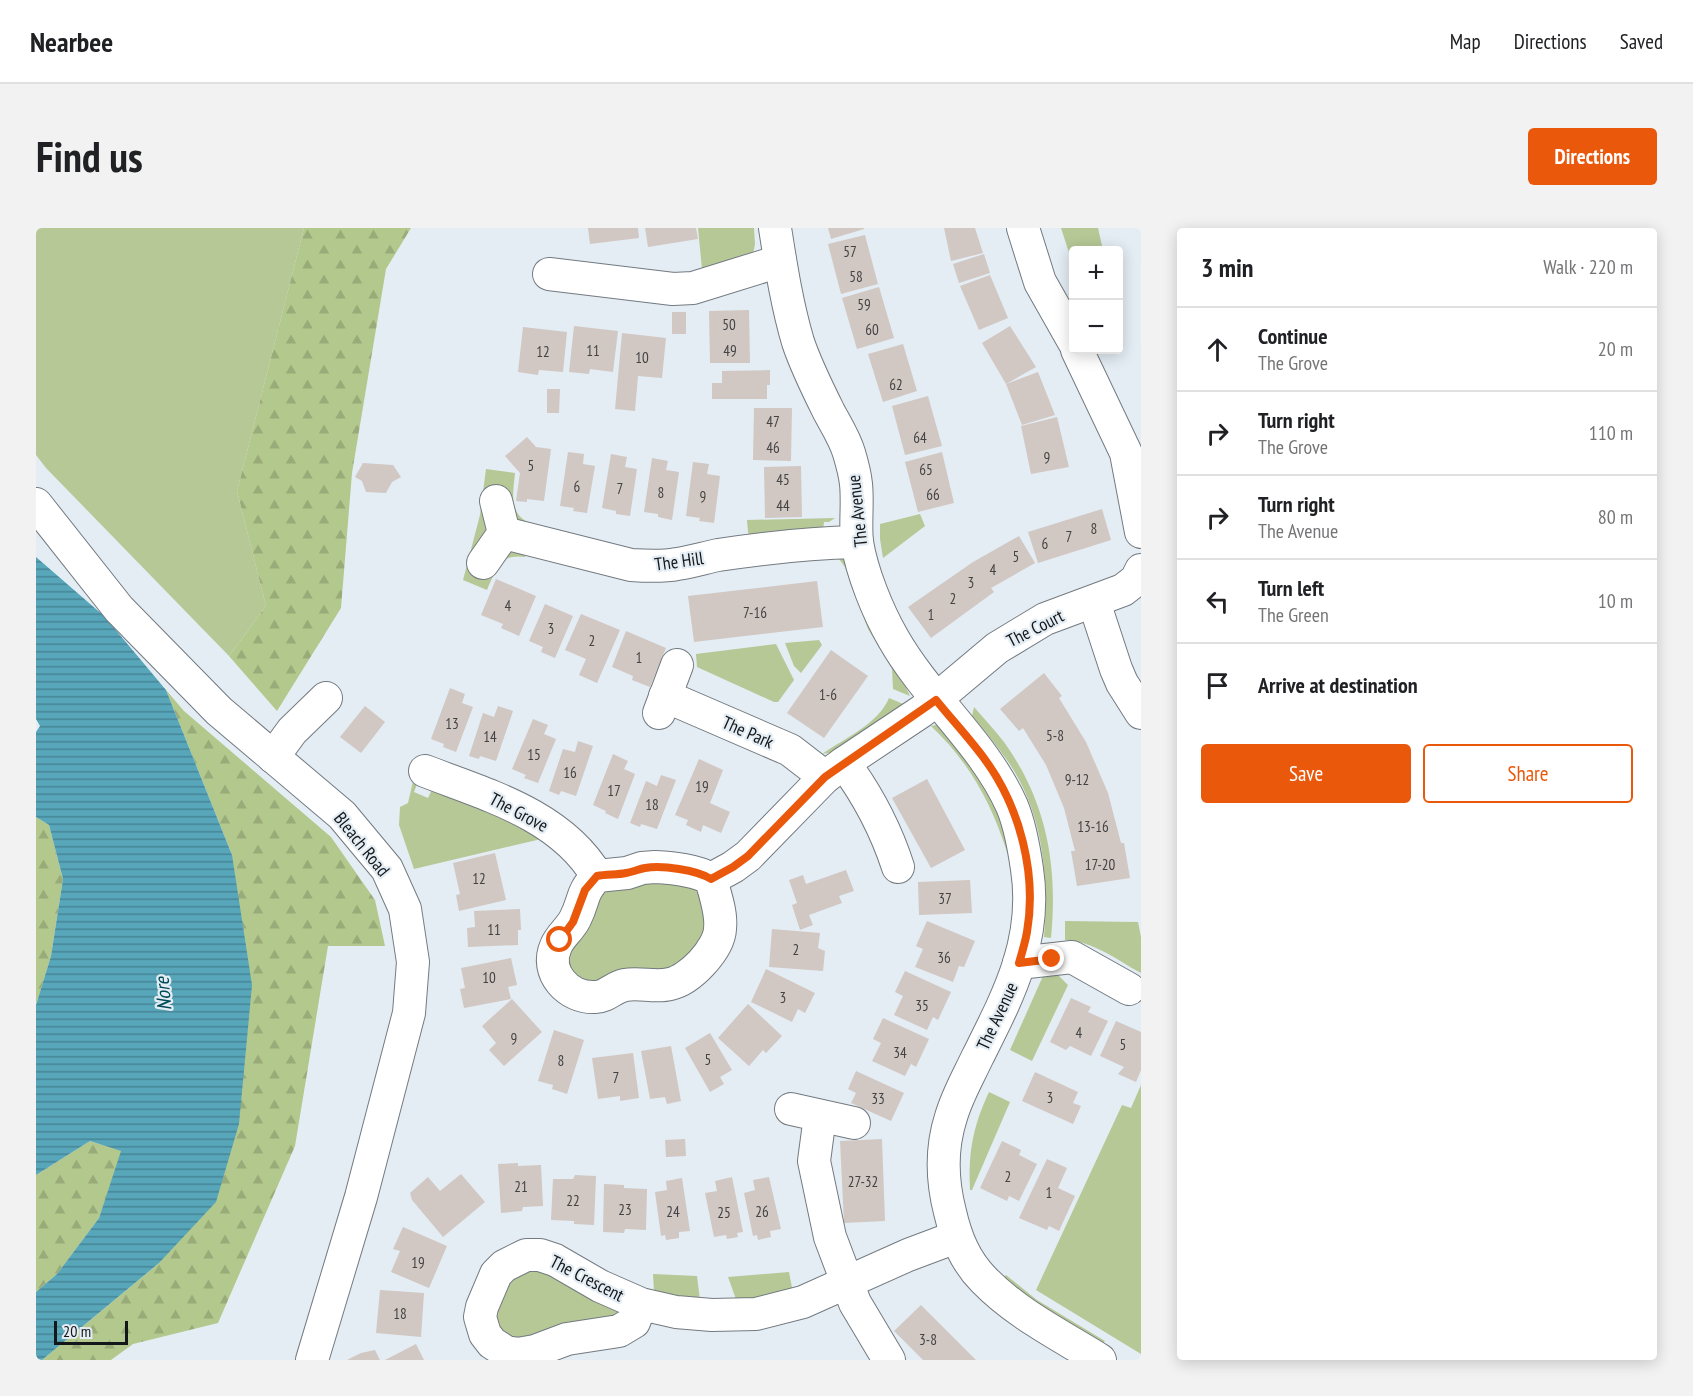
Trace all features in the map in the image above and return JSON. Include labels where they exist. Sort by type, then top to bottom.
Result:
[{"type":"street","name":"The Avenue","points":[[776,228],[780,261],[798,342],[822,398],[848,448],[856,483],[857,542],[874,599],[894,640],[936,700],[986,761],[1012,806],[1020,831],[1027,870],[1030,897],[1027,931],[1013,985],[959,1094],[951,1117],[943,1164],[947,1200],[956,1237],[972,1266],[1018,1311],[1100,1360]]},
{"type":"street","points":[[1023,228],[1040,282],[1069,333]]},
{"type":"street","points":[[563,269],[673,289],[693,288],[780,261]]},
{"type":"street","points":[[1079,354],[1126,453],[1141,532]]},
{"type":"street","points":[[483,563],[504,533],[496,501]]},
{"type":"street","name":"Bleach Road","points":[[36,504],[107,578],[119,609],[219,711],[342,815],[387,870],[405,909],[413,962],[410,1013],[361,1197],[312,1360]]},
{"type":"street","name":"The Hill","points":[[504,533],[631,565],[650,566],[676,565],[716,556],[780,548],[857,542]]},
{"type":"street","name":"The Court","points":[[936,700],[997,648],[1045,619],[1123,590],[1136,580],[1141,570]]},
{"type":"street","points":[[1094,602],[1119,676],[1141,713]]},
{"type":"street","name":"The Park","points":[[677,665],[662,704],[790,750],[834,770]]},
{"type":"street","points":[[273,757],[292,731],[326,698]]},
{"type":"street","points":[[711,879],[748,856],[834,770],[936,700]]},
{"type":"street","points":[[834,770],[868,800],[892,849],[898,867]]},
{"type":"street","name":"The Grove","points":[[425,771],[507,802],[538,819],[568,841],[591,865],[597,876]]},
{"type":"street","points":[[655,867],[674,868],[705,875],[711,879],[721,930],[710,952],[696,969],[673,984],[623,985],[598,998],[588,997],[565,988],[558,980],[553,958],[556,946],[573,922],[585,890],[597,876],[655,867]]},
{"type":"street","points":[[1019,963],[1072,957],[1129,989]]},
{"type":"street","points":[[854,1123],[806,1113],[830,1237],[863,1317],[889,1360]]},
{"type":"street","name":"The Crescent","points":[[641,1304],[634,1322],[619,1331],[567,1339],[535,1351],[518,1354],[506,1352],[492,1343],[485,1334],[480,1317],[496,1274],[504,1266],[526,1255],[540,1255],[555,1260],[600,1286],[641,1304],[676,1312],[712,1315],[756,1314],[803,1302],[908,1255],[956,1237]]},
{"type":"green space","points":[[36,228],[304,228],[237,491],[266,606],[229,656],[36,455]]},
{"type":"green space","points":[[304,228],[411,228],[386,269],[352,473],[341,608],[277,711],[229,656],[266,606],[237,491]]},
{"type":"green space","points":[[698,228],[754,228],[753,254],[718,274],[713,265],[702,269]]},
{"type":"green space","points":[[1061,228],[1098,228],[1102,246],[1069,246],[1069,253]]},
{"type":"green space","points":[[486,469],[515,473],[513,496],[516,509],[524,520],[532,524],[518,521],[512,512],[503,556],[511,552],[526,553],[525,557],[517,556],[504,560],[496,570],[487,590],[463,580],[480,515]]},
{"type":"green space","points":[[920,514],[925,526],[883,558],[880,524]]},
{"type":"green space","points":[[835,518],[824,522],[823,531],[751,540],[748,532],[747,520]]},
{"type":"green space","points":[[836,555],[847,560],[910,696],[893,689],[892,669],[868,629],[845,567]]},
{"type":"green space","points":[[819,640],[822,645],[801,673],[794,666],[785,643]]},
{"type":"green space","points":[[776,644],[794,680],[778,702],[697,667],[696,654]]},
{"type":"green space","points":[[166,690],[184,711],[331,837],[375,900],[385,946],[328,946],[295,1146],[218,1323],[133,1344],[111,1360],[42,1360],[159,1263],[232,855]]},
{"type":"green space","points":[[889,698],[908,706],[834,752],[822,754],[869,723]]},
{"type":"green space","points":[[974,707],[1004,742],[1019,765],[1040,811],[1051,860],[1053,911],[1051,938],[1044,937],[1044,866],[1035,820],[1017,776],[972,716]]},
{"type":"green space","points":[[936,725],[949,734],[996,801],[1012,851],[1007,852],[994,816],[968,769],[931,726]]},
{"type":"green space","points":[[414,777],[419,779],[414,792],[428,798],[434,785],[544,835],[537,840],[414,869],[399,825],[400,807],[408,803]]},
{"type":"green space","points":[[36,817],[49,825],[63,879],[51,956],[36,1005]]},
{"type":"green space","points":[[648,878],[695,885],[703,898],[708,928],[693,953],[667,972],[595,986],[579,981],[568,966],[568,954],[596,893]]},
{"type":"green space","points":[[1065,921],[1138,922],[1141,937],[1141,973],[1095,947],[1065,940]]},
{"type":"green space","points":[[1057,974],[1068,985],[1032,1061],[1010,1050],[1043,976]]},
{"type":"green space","points":[[1141,1085],[1141,1354],[1036,1290],[1122,1105],[1131,1108]]},
{"type":"green space","points":[[989,1092],[1010,1102],[972,1190],[970,1190],[973,1140],[979,1116]]},
{"type":"green space","points":[[90,1141],[122,1151],[99,1218],[57,1274],[36,1292],[36,1175]]},
{"type":"green space","points":[[527,1263],[624,1309],[623,1316],[526,1341],[502,1336],[492,1307],[507,1273]]},
{"type":"green space","points":[[789,1272],[793,1293],[737,1302],[728,1277]]},
{"type":"green space","points":[[653,1274],[697,1276],[700,1300],[654,1292]]},
{"type":"green space","points":[[1006,1275],[1037,1300],[1105,1341],[1101,1346],[1001,1280]]},
{"type":"water","name":"Nore","points":[[36,557],[104,616],[166,690],[232,855],[252,985],[239,1124],[216,1202],[159,1263],[42,1360],[36,1360],[36,1292],[57,1274],[99,1218],[121,1151],[90,1141],[36,1175],[36,1005],[51,956],[63,879],[49,825],[36,817],[36,732],[40,726],[36,719]]},
{"type":"building","points":[[588,228],[638,228],[639,238],[590,244]]},
{"type":"building","points":[[645,228],[696,228],[698,239],[648,247]]},
{"type":"building","points":[[828,228],[864,228],[864,229],[831,239]]},
{"type":"building","points":[[944,228],[975,228],[983,253],[951,261]]},
{"type":"building","points":[[865,235],[878,284],[841,294],[828,244]]},
{"type":"building","points":[[984,254],[990,273],[959,283],[953,264]]},
{"type":"building","points":[[990,275],[1008,318],[979,330],[960,286]]},
{"type":"building","points":[[879,287],[894,338],[857,349],[842,298]]},
{"type":"building","points":[[749,310],[750,363],[710,363],[709,311]]},
{"type":"building","points":[[672,312],[686,312],[686,334],[672,334]]},
{"type":"building","points":[[574,326],[618,331],[613,372],[590,369],[589,374],[569,372]]},
{"type":"building","points":[[1010,326],[1036,367],[1006,384],[982,343]]},
{"type":"building","points":[[523,327],[567,332],[563,372],[539,370],[538,375],[518,372]]},
{"type":"building","points":[[622,333],[666,338],[662,378],[638,376],[635,411],[615,409]]},
{"type":"building","points":[[903,344],[917,391],[883,402],[868,354]]},
{"type":"building","points":[[770,370],[767,399],[712,399],[712,383],[722,383],[722,371]]},
{"type":"building","points":[[1038,372],[1055,415],[1022,425],[1006,384]]},
{"type":"building","points":[[547,389],[560,389],[559,413],[547,413]]},
{"type":"building","points":[[928,396],[942,446],[905,455],[892,406]]},
{"type":"building","points":[[754,408],[792,408],[791,461],[753,460]]},
{"type":"building","points":[[1057,417],[1069,467],[1031,474],[1021,426]]},
{"type":"building","points":[[527,437],[536,447],[551,449],[544,501],[527,499],[527,502],[516,501],[520,473],[505,456]]},
{"type":"building","points":[[568,452],[584,454],[583,464],[595,466],[587,513],[560,506]]},
{"type":"building","points":[[942,452],[954,503],[918,512],[905,462]]},
{"type":"building","points":[[611,454],[627,457],[625,467],[637,469],[630,516],[616,514],[616,511],[602,508]]},
{"type":"building","points":[[652,458],[668,461],[666,470],[679,472],[672,520],[658,517],[658,514],[644,512]]},
{"type":"building","points":[[693,462],[709,464],[707,474],[720,476],[714,523],[686,516]]},
{"type":"building","points":[[363,463],[393,465],[401,477],[392,482],[386,493],[366,492],[362,481],[355,477]]},
{"type":"building","points":[[801,466],[802,517],[765,518],[764,467]]},
{"type":"building","points":[[1102,509],[1111,540],[1038,563],[1028,532]]},
{"type":"building","points":[[1019,536],[1035,563],[991,588],[994,592],[931,638],[908,607],[973,562]]},
{"type":"building","points":[[496,579],[536,596],[519,636],[501,628],[503,624],[481,615]]},
{"type":"building","points":[[817,581],[823,627],[694,642],[688,596]]},
{"type":"building","points":[[545,604],[573,616],[555,658],[541,652],[543,647],[529,641]]},
{"type":"building","points":[[581,614],[620,630],[597,683],[579,675],[586,659],[565,650]]},
{"type":"building","points":[[626,631],[666,648],[650,687],[632,680],[633,676],[612,667]]},
{"type":"building","points":[[831,650],[868,676],[824,738],[787,713]]},
{"type":"building","points":[[1044,673],[1062,696],[1059,698],[1086,742],[1108,793],[1121,843],[1124,843],[1130,878],[1077,886],[1071,851],[1075,851],[1064,808],[1046,765],[1023,728],[1019,731],[1000,709]]},
{"type":"building","points":[[450,688],[465,694],[462,703],[473,707],[456,752],[431,739]]},
{"type":"building","points":[[365,706],[385,722],[361,753],[340,737]]},
{"type":"building","points":[[498,706],[513,711],[496,761],[480,756],[479,759],[469,756],[483,713],[494,717]]},
{"type":"building","points":[[533,719],[548,725],[544,734],[556,739],[538,783],[524,778],[526,775],[512,769]]},
{"type":"building","points":[[578,741],[593,746],[576,796],[561,791],[559,795],[549,791],[563,749],[575,752]]},
{"type":"building","points":[[613,754],[628,761],[624,769],[635,774],[618,819],[593,805]]},
{"type":"building","points":[[699,759],[723,770],[710,803],[730,812],[721,833],[703,825],[701,832],[686,825],[688,820],[675,815]]},
{"type":"building","points":[[661,775],[676,780],[657,829],[630,823],[646,781],[657,786]]},
{"type":"building","points":[[927,779],[965,850],[931,868],[892,798]]},
{"type":"building","points":[[495,853],[506,900],[459,911],[456,895],[460,894],[453,863]]},
{"type":"building","points":[[846,870],[854,891],[839,896],[842,903],[809,915],[813,925],[800,930],[792,905],[797,903],[789,880],[803,875],[806,884]]},
{"type":"building","points":[[970,880],[972,913],[919,915],[918,882]]},
{"type":"building","points":[[520,909],[521,930],[518,930],[518,945],[468,947],[467,928],[475,927],[474,911]]},
{"type":"building","points":[[927,921],[975,941],[964,967],[959,966],[953,982],[915,967],[923,949],[916,946]]},
{"type":"building","points":[[772,929],[820,933],[818,948],[825,951],[823,971],[769,967]]},
{"type":"building","points":[[511,958],[517,985],[508,987],[511,999],[464,1008],[460,989],[465,988],[461,968]]},
{"type":"building","points":[[766,969],[815,993],[805,1013],[798,1009],[792,1022],[751,1002]]},
{"type":"building","points":[[905,971],[951,992],[938,1020],[933,1017],[927,1030],[894,1015],[903,996],[895,992]]},
{"type":"building","points":[[1071,998],[1091,1007],[1088,1012],[1108,1021],[1091,1056],[1070,1046],[1066,1050],[1050,1042]]},
{"type":"building","points":[[512,999],[542,1032],[504,1066],[489,1050],[496,1043],[482,1026]]},
{"type":"building","points":[[748,1004],[782,1036],[766,1053],[763,1050],[749,1066],[718,1038]]},
{"type":"building","points":[[883,1018],[929,1039],[916,1067],[911,1064],[905,1076],[872,1061],[881,1043],[873,1039]]},
{"type":"building","points":[[1116,1021],[1141,1032],[1141,1070],[1136,1082],[1118,1074],[1124,1067],[1100,1056]]},
{"type":"building","points":[[554,1030],[584,1040],[567,1094],[552,1089],[553,1085],[538,1081]]},
{"type":"building","points":[[710,1033],[732,1070],[720,1077],[724,1084],[710,1092],[685,1048]]},
{"type":"building","points":[[671,1046],[681,1101],[667,1104],[665,1097],[650,1099],[641,1051]]},
{"type":"building","points":[[633,1053],[639,1098],[620,1101],[620,1096],[598,1099],[592,1058]]},
{"type":"building","points":[[856,1071],[904,1093],[891,1121],[851,1103],[856,1093],[848,1089]]},
{"type":"building","points":[[1035,1072],[1078,1092],[1073,1103],[1081,1106],[1073,1124],[1022,1101]]},
{"type":"building","points":[[685,1139],[686,1156],[666,1157],[665,1140]]},
{"type":"building","points":[[882,1139],[885,1221],[844,1223],[840,1141]]},
{"type":"building","points":[[1002,1141],[1021,1150],[1019,1155],[1037,1164],[1019,1201],[1009,1196],[1007,1201],[980,1188]]},
{"type":"building","points":[[1047,1159],[1067,1168],[1058,1188],[1075,1196],[1059,1231],[1049,1226],[1047,1230],[1019,1218]]},
{"type":"building","points":[[518,1163],[518,1166],[541,1165],[543,1206],[523,1207],[522,1211],[501,1213],[498,1164]]},
{"type":"building","points":[[461,1174],[485,1202],[443,1237],[412,1200],[410,1193],[428,1177],[440,1191]]},
{"type":"building","points":[[575,1175],[596,1176],[594,1225],[551,1220],[553,1179],[573,1179]]},
{"type":"building","points":[[732,1177],[743,1232],[737,1233],[738,1237],[727,1239],[726,1235],[714,1237],[705,1193],[717,1191],[715,1181]]},
{"type":"building","points":[[769,1177],[781,1229],[770,1231],[771,1237],[758,1240],[757,1235],[753,1236],[744,1193],[755,1190],[753,1180]]},
{"type":"building","points":[[682,1178],[690,1231],[679,1232],[679,1238],[666,1240],[665,1235],[661,1236],[655,1192],[667,1190],[666,1181]]},
{"type":"building","points":[[604,1184],[647,1189],[646,1230],[625,1229],[624,1233],[603,1232]]},
{"type":"building","points":[[403,1227],[447,1246],[429,1288],[391,1272],[400,1251],[393,1249]]},
{"type":"building","points":[[380,1290],[424,1293],[421,1337],[376,1333]]},
{"type":"building","points":[[921,1305],[976,1360],[923,1360],[894,1331]]},
{"type":"building","points":[[416,1344],[424,1360],[385,1360]]},
{"type":"building","points":[[375,1350],[380,1360],[347,1360],[361,1353]]},
{"type":"route","points":[[560,940],[573,922],[585,890],[597,876],[655,867],[674,868],[705,875],[711,879],[748,856],[825,777],[936,700],[986,761],[1012,806],[1020,831],[1030,897],[1027,931],[1019,963],[1052,959]]}]
